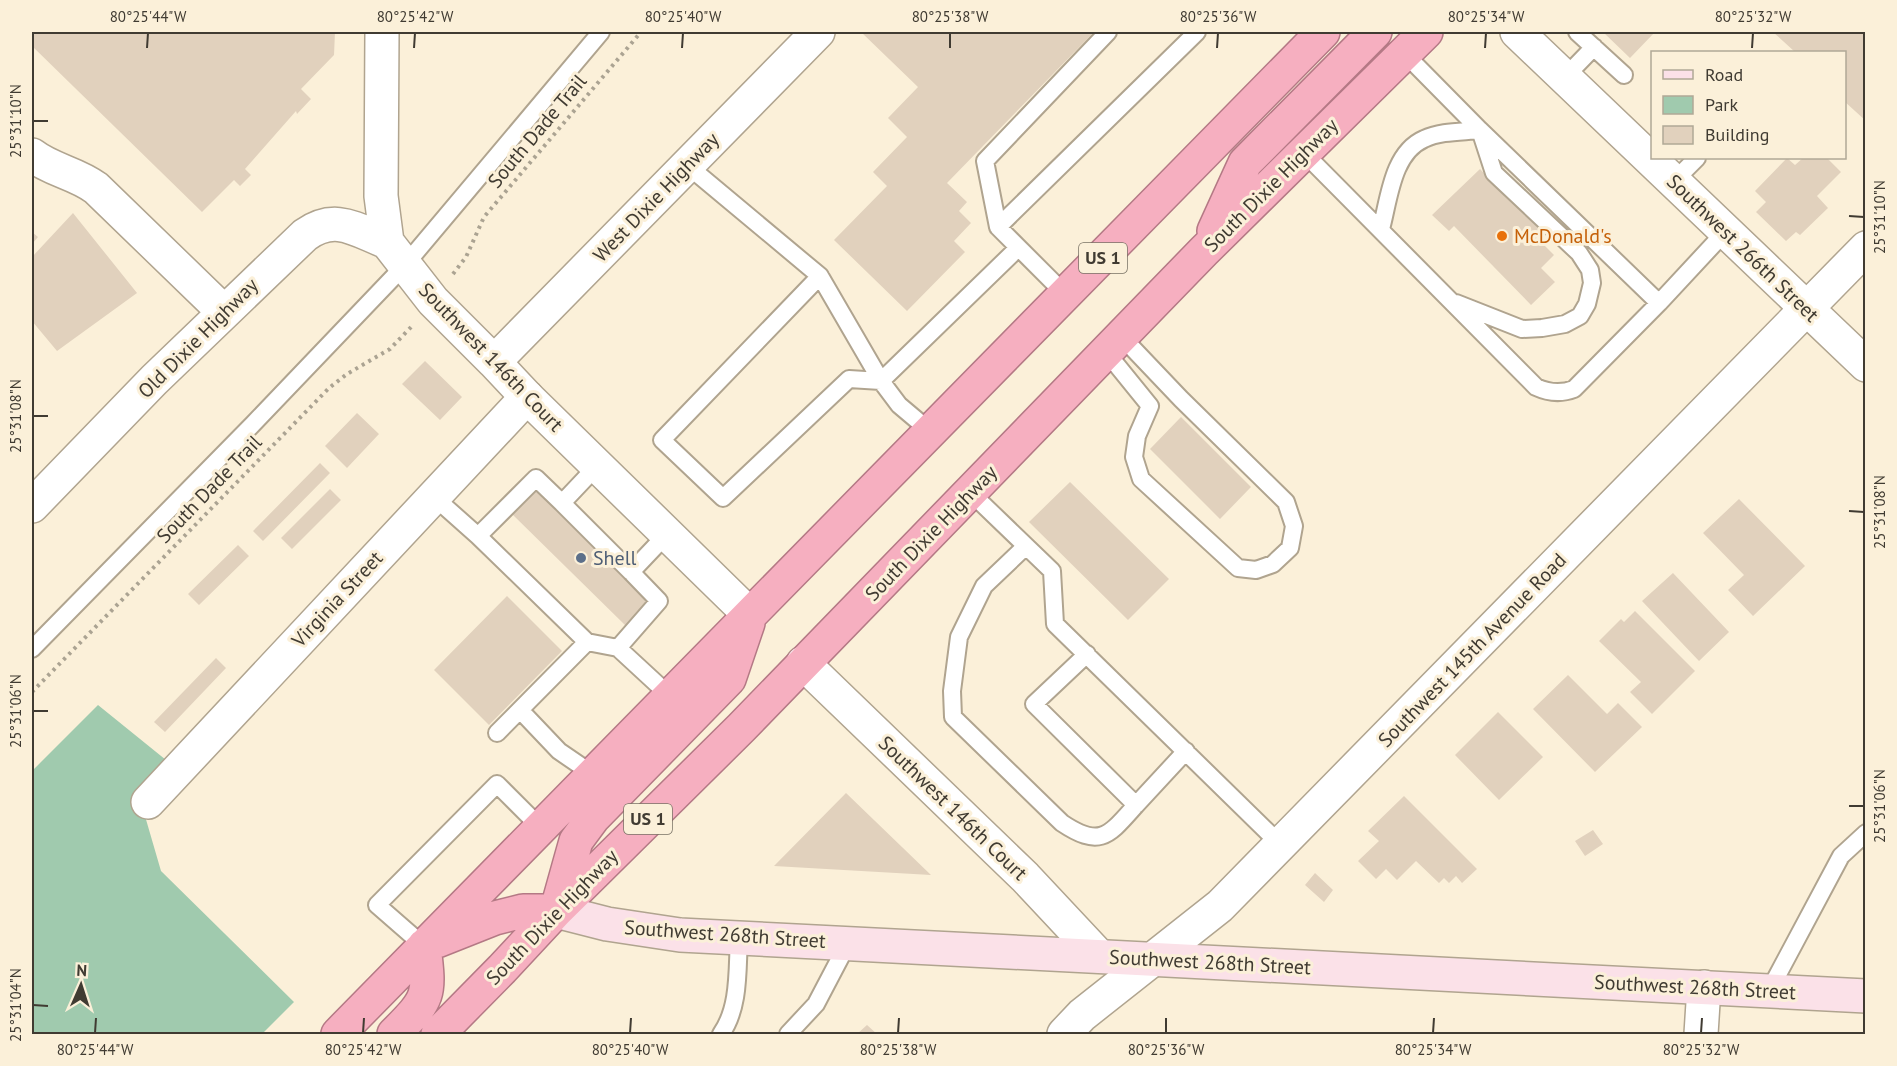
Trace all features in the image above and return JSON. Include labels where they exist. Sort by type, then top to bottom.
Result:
[{"type":"highway","name":"US 1","points":[[338,1035],[1323,32]]},
{"type":"highway","points":[[1204,251],[1245,163],[1375,32]]},
{"type":"highway","name":"South Dixie Highway","points":[[438,1035],[556,911],[803,663],[1204,251],[1415,42]]},
{"type":"highway","points":[[394,1035],[418,1011],[426,996],[428,979],[424,946],[495,918],[524,911],[556,911],[576,841],[593,818],[729,679],[750,615]]},
{"type":"main road","name":"Southwest 268th Street","points":[[556,911],[607,924],[680,935],[1866,996]]},
{"type":"street","points":[[382,32],[381,196],[396,253]]},
{"type":"street","name":"West Dixie Highway","points":[[494,362],[818,32]]},
{"type":"street","name":"Southwest 266th Street","points":[[1517,32],[1866,366]]},
{"type":"street","points":[[32,155],[43,163],[80,177],[100,192],[224,312]]},
{"type":"street","name":"Old Dixie Highway","points":[[32,506],[281,256],[315,228],[341,224],[356,228],[396,253]]},
{"type":"street","name":"Southwest 145th Avenue Road","points":[[1064,1035],[1082,1015],[1220,906],[1866,248]]},
{"type":"street","name":"Southwest 146th Court","points":[[396,253],[433,301],[527,397],[750,615]]},
{"type":"street","name":"Virginia Street","points":[[148,802],[527,397]]},
{"type":"street","name":"Southwest 146th Court","points":[[803,663],[1025,877],[1099,956]]},
{"type":"street","points":[[1701,1035],[1704,987]]},
{"type":"lane","points":[[32,649],[253,424],[396,253],[602,32]]},
{"type":"lane","points":[[1066,295],[998,227],[985,161],[1108,32]]},
{"type":"lane","points":[[998,227],[1197,32]]},
{"type":"lane","points":[[1577,32],[1624,75]]},
{"type":"lane","points":[[1415,42],[1480,130],[1659,303]]},
{"type":"lane","points":[[1565,77],[1594,47]]},
{"type":"lane","points":[[1382,229],[1398,168],[1414,145],[1439,134],[1480,130]]},
{"type":"lane","points":[[1448,300],[1522,329],[1542,328],[1565,324],[1580,316],[1587,304],[1592,283],[1590,270],[1579,253],[1494,173],[1480,130]]},
{"type":"lane","points":[[1303,152],[1382,229],[1448,300],[1536,387],[1545,391],[1556,392],[1575,388],[1725,232]]},
{"type":"lane","points":[[1673,182],[1696,159]]},
{"type":"lane","points":[[687,165],[820,276],[881,381],[899,405],[931,432]]},
{"type":"lane","points":[[820,276],[662,440],[723,498],[849,379],[881,381],[1018,248]]},
{"type":"lane","points":[[1115,345],[1181,399],[1286,502],[1294,526],[1290,548],[1273,564],[1256,570],[1238,568],[1141,479],[1134,457],[1137,436],[1150,406]]},
{"type":"lane","points":[[1115,345],[1150,406]]},
{"type":"lane","points":[[1150,406],[1181,399]]},
{"type":"lane","points":[[562,503],[597,466]]},
{"type":"lane","points":[[478,536],[536,478],[659,601],[618,648]]},
{"type":"lane","points":[[970,492],[1052,571],[1055,624],[1281,845]]},
{"type":"lane","points":[[433,496],[478,536],[587,642],[618,648],[670,696]]},
{"type":"lane","points":[[631,572],[667,534]]},
{"type":"lane","points":[[1026,546],[984,586],[959,637],[952,691],[953,717],[1062,822],[1079,834],[1101,836],[1111,832],[1185,752]]},
{"type":"lane","points":[[497,733],[587,642]]},
{"type":"lane","points":[[1087,654],[1034,704],[1136,805]]},
{"type":"lane","points":[[520,710],[559,751],[594,775]]},
{"type":"lane","points":[[424,946],[377,905],[497,784],[541,828]]},
{"type":"lane","points":[[1769,991],[1841,856],[1866,833]]},
{"type":"lane","points":[[721,1035],[731,1018],[735,999],[739,938]]},
{"type":"lane","points":[[788,1035],[816,1004],[848,944]]},
{"type":"path","name":"South Dade Trail","points":[[450,278],[466,257],[484,217],[641,32]]},
{"type":"path","name":"South Dade Trail","points":[[32,692],[329,388],[347,374],[390,349],[418,320]]},
{"type":"green space","points":[[98,705],[166,760],[138,792],[161,871],[294,1002],[262,1034],[32,1034],[32,771]]},
{"type":"building","points":[[32,32],[335,32],[334,55],[301,89],[311,99],[297,114],[296,111],[245,169],[251,175],[240,186],[234,180],[202,212],[32,46]]},
{"type":"building","points":[[861,32],[1094,32],[947,183],[967,202],[959,211],[971,223],[954,241],[965,252],[907,311],[834,240],[887,186],[873,172],[907,137],[888,118],[918,87]]},
{"type":"building","points":[[1603,32],[1655,32],[1630,58]]},
{"type":"building","points":[[1773,32],[1866,32],[1866,121],[1846,103],[1846,51],[1794,51]]},
{"type":"building","points":[[1786,159],[1795,165],[1802,159],[1828,159],[1841,172],[1817,196],[1828,208],[1800,235],[1796,232],[1786,241],[1756,212],[1766,202],[1755,191]]},
{"type":"building","name":"McDonald's","points":[[1480,169],[1544,234],[1538,239],[1554,255],[1541,268],[1555,282],[1531,305],[1454,226],[1449,231],[1432,215]]},
{"type":"building","points":[[73,213],[137,293],[57,351],[32,321],[32,257]]},
{"type":"building","points":[[32,232],[38,237],[32,244]]},
{"type":"building","points":[[425,361],[462,397],[440,420],[402,384]]},
{"type":"building","points":[[357,413],[379,434],[347,468],[325,446]]},
{"type":"building","points":[[1181,417],[1251,487],[1220,519],[1150,449]]},
{"type":"building","points":[[320,463],[330,473],[263,541],[253,531]]},
{"type":"building","points":[[1070,482],[1169,579],[1128,620],[1029,522]]},
{"type":"building","points":[[330,489],[341,500],[292,549],[281,538]]},
{"type":"building","name":"Shell","points":[[536,490],[650,601],[626,626],[512,514]]},
{"type":"building","points":[[1739,499],[1805,566],[1753,616],[1728,590],[1744,575],[1703,533]]},
{"type":"building","points":[[238,545],[249,556],[199,605],[188,594]]},
{"type":"building","points":[[1673,573],[1729,632],[1699,661],[1642,601]]},
{"type":"building","points":[[507,596],[562,651],[489,725],[434,670]]},
{"type":"building","points":[[1635,611],[1695,671],[1652,714],[1630,692],[1641,682],[1599,641],[1621,619],[1624,622]]},
{"type":"building","points":[[216,658],[226,668],[165,732],[154,722]]},
{"type":"building","points":[[1568,675],[1607,714],[1618,703],[1642,727],[1595,772],[1533,709]]},
{"type":"building","points":[[1498,712],[1543,757],[1499,800],[1455,755]]},
{"type":"building","points":[[846,793],[931,875],[774,866]]},
{"type":"building","points":[[1404,796],[1477,869],[1462,883],[1456,876],[1449,883],[1444,878],[1439,883],[1416,861],[1397,880],[1386,869],[1376,879],[1358,861],[1379,841],[1368,831]]},
{"type":"building","points":[[1593,830],[1603,844],[1585,856],[1575,841]]},
{"type":"building","points":[[1315,873],[1333,890],[1324,902],[1305,885]]},
{"type":"building","points":[[867,1025],[877,1034],[857,1034]]},
{"type":"place","name":"McDonald's","points":[[1502,236]]},
{"type":"place","name":"Shell","points":[[581,558]]}]
